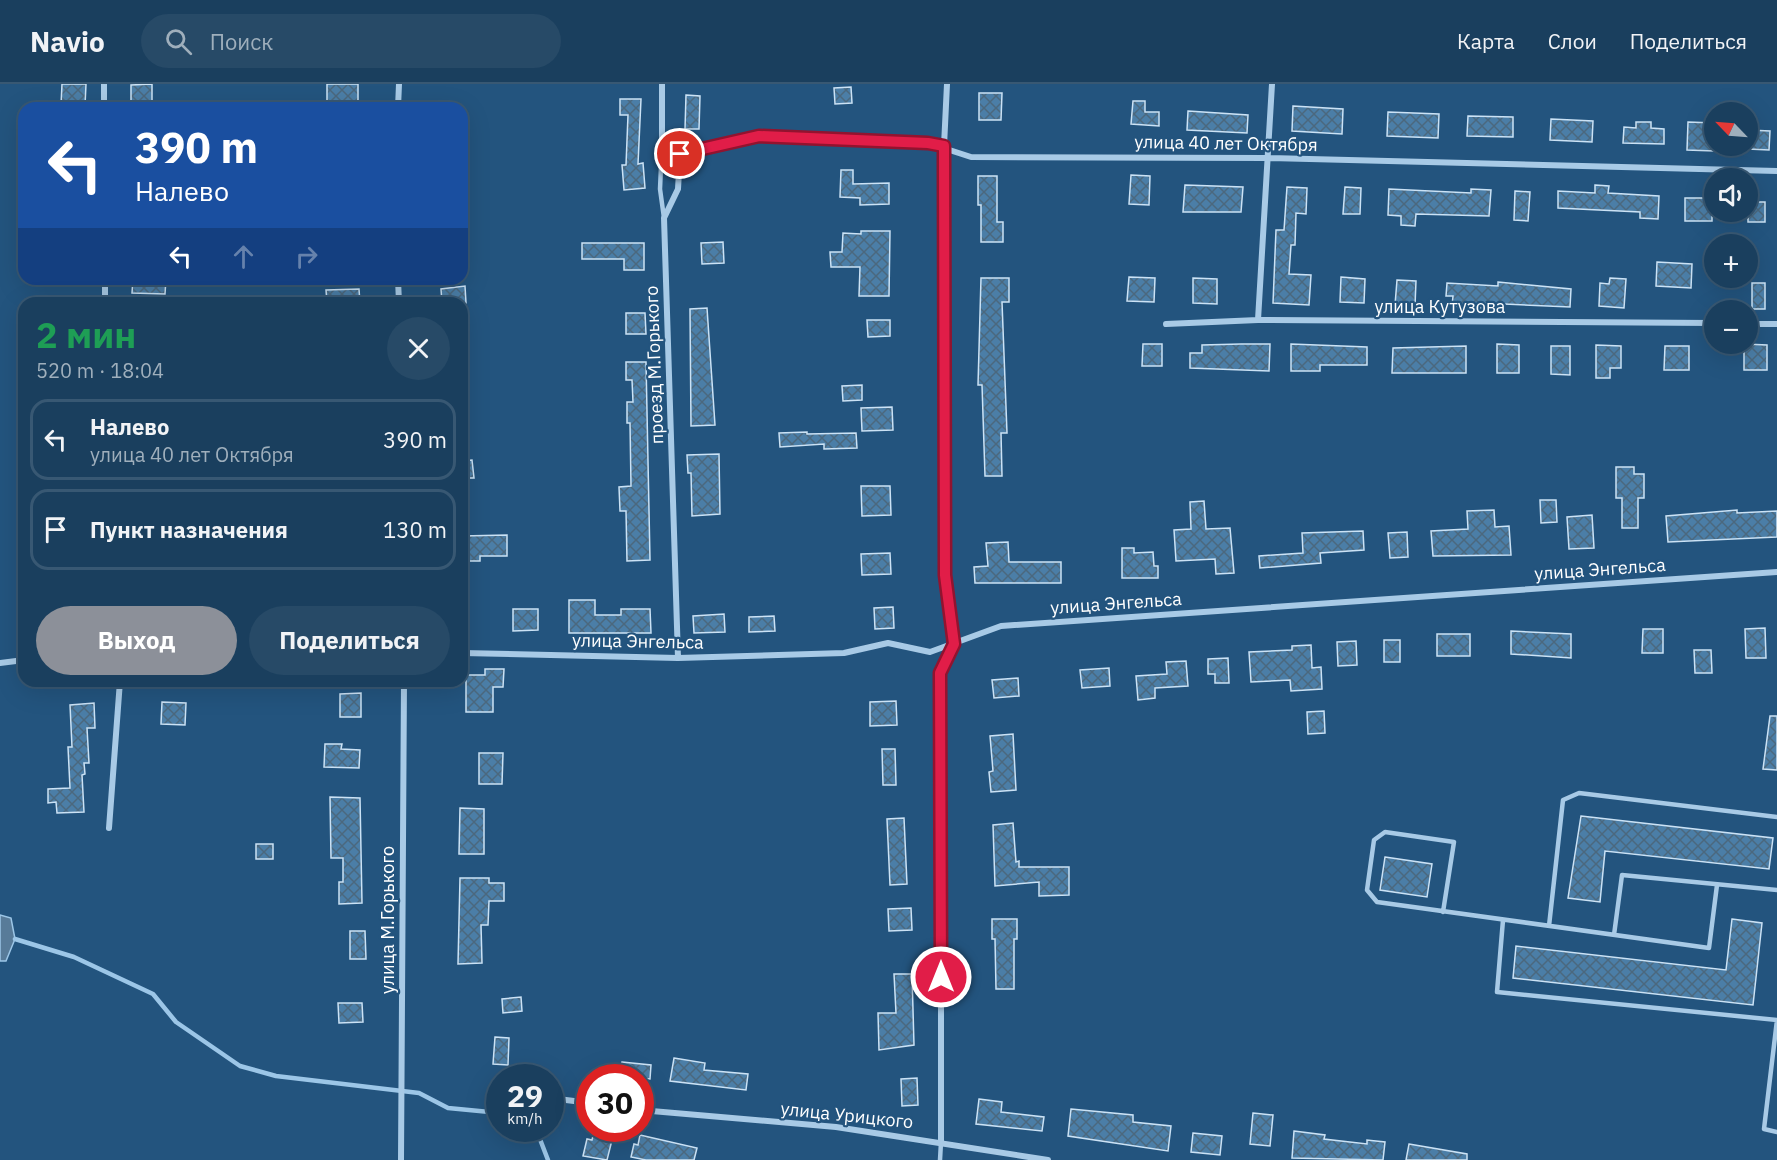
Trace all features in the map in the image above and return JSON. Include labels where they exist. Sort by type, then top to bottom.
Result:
[{"type":"street","points":[[104,84],[104,102]]},
{"type":"street","points":[[398,102],[399,84]]},
{"type":"street","points":[[662,84],[662,145],[680,154]]},
{"type":"street","points":[[941,1141],[940,673],[954,644],[945,575],[944,146],[947,84]]},
{"type":"street","points":[[1258,320],[1272,84]]},
{"type":"street","name":"улица 40 лет Октября","points":[[680,154],[759,136],[928,143],[944,146],[970,157],[1266,158],[1777,171]]},
{"type":"street","name":"проезд М.Горького","points":[[678,658],[664,218],[678,189],[680,154]]},
{"type":"street","name":"улица Кутузова","points":[[1166,324],[1258,320],[1704,323]]},
{"type":"street","points":[[1758,324],[1777,324]]},
{"type":"street","name":"улица Энгельса","points":[[468,653],[678,658],[844,653],[888,643],[930,652],[1001,626],[1777,572]]},
{"type":"street","points":[[0,663],[18,661]]},
{"type":"street","points":[[110,828],[120,687]]},
{"type":"street","name":"улица М.Горького","points":[[401,1160],[404,687]]},
{"type":"street","name":"улица Урицкого","points":[[654,1111],[836,1127],[941,1141],[1048,1160]]},
{"type":"lane","points":[[662,145],[660,189],[664,218]]},
{"type":"lane","points":[[1549,926],[1563,800],[1579,793],[1777,817]]},
{"type":"lane","points":[[1443,912],[1454,842],[1385,832],[1374,840],[1366,890],[1377,902],[1443,912],[1709,948],[1717,885]]},
{"type":"lane","points":[[1614,934],[1622,875],[1777,890]]},
{"type":"lane","points":[[1503,920],[1497,992],[1777,1020],[1764,1130],[1777,1132]]},
{"type":"lane","points":[[940,1160],[941,1141]]},
{"type":"water","points":[[0,915],[11,918],[15,939],[6,961],[0,961]]},
{"type":"building","points":[[62,84],[86,84],[85,102],[61,102]]},
{"type":"building","points":[[152,84],[152,102],[131,102],[131,85]]},
{"type":"building","points":[[327,84],[358,84],[358,102],[327,102]]},
{"type":"building","points":[[851,87],[852,103],[835,104],[834,88]]},
{"type":"building","points":[[979,93],[1002,93],[1001,120],[979,120]]},
{"type":"building","points":[[686,95],[700,96],[699,129],[685,129]]},
{"type":"building","points":[[620,99],[641,99],[638,164],[643,163],[645,188],[624,190],[622,165],[626,165],[628,115],[620,115]]},
{"type":"building","points":[[1133,101],[1145,101],[1145,112],[1159,112],[1159,126],[1131,124]]},
{"type":"building","points":[[1293,106],[1343,109],[1342,134],[1292,131]]},
{"type":"building","points":[[1188,111],[1248,115],[1247,133],[1187,130]]},
{"type":"building","points":[[1388,112],[1439,114],[1438,138],[1387,136]]},
{"type":"building","points":[[1468,116],[1513,117],[1513,137],[1467,136]]},
{"type":"building","points":[[1551,119],[1593,121],[1592,142],[1550,140]]},
{"type":"building","points":[[1636,122],[1651,122],[1651,128],[1664,129],[1664,144],[1623,143],[1624,127],[1636,128]]},
{"type":"building","points":[[1688,122],[1704,123],[1704,151],[1687,150]]},
{"type":"building","points":[[1758,130],[1770,131],[1769,150],[1758,149]]},
{"type":"building","points":[[841,170],[853,170],[853,184],[889,183],[889,204],[860,205],[860,198],[840,197]]},
{"type":"building","points":[[1131,175],[1150,176],[1149,205],[1129,204]]},
{"type":"building","points":[[978,176],[997,176],[997,222],[1003,222],[1003,242],[981,242]]},
{"type":"building","points":[[1185,185],[1243,187],[1241,212],[1183,212]]},
{"type":"building","points":[[1595,185],[1609,186],[1608,193],[1659,196],[1658,219],[1640,218],[1640,212],[1558,208],[1558,191],[1595,193]]},
{"type":"building","points":[[1287,187],[1307,188],[1306,214],[1296,213],[1295,245],[1291,245],[1289,274],[1311,275],[1309,305],[1273,303],[1276,230],[1284,230]]},
{"type":"building","points":[[1345,187],[1361,188],[1360,214],[1343,214]]},
{"type":"building","points":[[1389,189],[1471,193],[1471,189],[1491,190],[1489,216],[1416,214],[1415,226],[1401,225],[1401,216],[1388,215]]},
{"type":"building","points":[[1515,191],[1530,192],[1528,221],[1514,220]]},
{"type":"building","points":[[1685,198],[1704,198],[1704,221],[1685,221]]},
{"type":"building","points":[[1758,202],[1765,202],[1765,222],[1758,222]]},
{"type":"building","points":[[861,231],[890,231],[889,296],[859,296],[860,267],[831,267],[830,252],[842,252],[843,233],[861,234]]},
{"type":"building","points":[[723,242],[724,263],[702,264],[701,243]]},
{"type":"building","points":[[582,243],[644,243],[644,270],[624,270],[624,259],[582,259]]},
{"type":"building","points":[[1657,262],[1692,264],[1691,288],[1656,286]]},
{"type":"building","points":[[1129,277],[1155,278],[1154,302],[1127,301]]},
{"type":"building","points":[[1341,277],[1365,279],[1364,303],[1340,302]]},
{"type":"building","points":[[981,278],[1009,278],[1009,302],[1002,302],[1007,433],[1001,433],[1002,476],[985,476],[982,385],[978,385]]},
{"type":"building","points":[[1193,278],[1217,279],[1217,304],[1193,303]]},
{"type":"building","points":[[1610,278],[1626,279],[1624,308],[1599,306],[1600,283],[1609,284]]},
{"type":"building","points":[[1397,280],[1416,281],[1415,306],[1395,305]]},
{"type":"building","points":[[1498,282],[1571,289],[1570,307],[1482,303],[1482,308],[1452,306],[1453,296],[1446,296],[1447,283],[1498,286]]},
{"type":"building","points":[[1758,283],[1765,283],[1765,309],[1758,309],[1758,300],[1752,300],[1752,288],[1758,288]]},
{"type":"building","points":[[133,285],[166,285],[165,294],[132,293]]},
{"type":"building","points":[[465,286],[466,297],[442,297],[441,289]]},
{"type":"building","points":[[359,289],[360,297],[327,297],[326,290]]},
{"type":"building","points":[[707,308],[715,425],[691,426],[690,309]]},
{"type":"building","points":[[626,313],[645,313],[646,334],[626,334]]},
{"type":"building","points":[[867,320],[890,320],[890,336],[868,337]]},
{"type":"building","points":[[1143,344],[1162,344],[1162,366],[1142,366]]},
{"type":"building","points":[[1270,344],[1269,371],[1190,368],[1190,353],[1202,353],[1202,345]]},
{"type":"building","points":[[1291,344],[1367,347],[1367,365],[1320,365],[1320,371],[1291,371]]},
{"type":"building","points":[[1497,344],[1519,345],[1519,373],[1497,373]]},
{"type":"building","points":[[1596,345],[1621,346],[1621,368],[1610,368],[1610,378],[1596,378]]},
{"type":"building","points":[[1758,345],[1767,345],[1767,370],[1744,370],[1744,354],[1758,354]]},
{"type":"building","points":[[1466,346],[1466,373],[1392,373],[1393,348]]},
{"type":"building","points":[[1551,346],[1570,346],[1570,375],[1551,374]]},
{"type":"building","points":[[1665,346],[1689,346],[1689,370],[1664,370]]},
{"type":"building","points":[[626,362],[646,362],[650,560],[627,561],[626,511],[620,511],[619,487],[631,486],[630,423],[627,423],[627,402],[633,402],[632,380],[626,380]]},
{"type":"building","points":[[862,385],[862,400],[843,401],[842,386]]},
{"type":"building","points":[[892,407],[893,430],[862,431],[861,408]]},
{"type":"building","points":[[807,432],[807,434],[856,433],[857,448],[824,449],[824,444],[780,447],[779,433]]},
{"type":"building","points":[[719,454],[720,514],[692,516],[691,473],[688,473],[687,455]]},
{"type":"building","points":[[468,460],[472,460],[474,478],[468,478]]},
{"type":"building","points":[[1616,467],[1634,467],[1634,474],[1644,474],[1644,498],[1638,498],[1638,528],[1622,528],[1622,498],[1616,498]]},
{"type":"building","points":[[861,486],[890,486],[891,515],[862,516]]},
{"type":"building","points":[[1540,500],[1556,500],[1557,522],[1541,523]]},
{"type":"building","points":[[1204,501],[1206,529],[1230,528],[1234,573],[1216,574],[1215,559],[1176,561],[1174,530],[1191,529],[1190,502]]},
{"type":"building","points":[[1494,510],[1495,527],[1509,526],[1511,555],[1433,556],[1431,531],[1468,529],[1467,511]]},
{"type":"building","points":[[1737,510],[1737,513],[1777,511],[1777,537],[1668,542],[1666,516]]},
{"type":"building","points":[[1592,515],[1594,548],[1569,549],[1567,517]]},
{"type":"building","points":[[1363,531],[1364,550],[1320,553],[1321,563],[1260,568],[1259,556],[1303,553],[1302,533]]},
{"type":"building","points":[[1407,532],[1408,557],[1390,558],[1388,533]]},
{"type":"building","points":[[507,535],[507,556],[480,556],[480,561],[468,561],[468,536]]},
{"type":"building","points":[[1008,542],[1009,562],[1061,562],[1061,583],[975,583],[974,567],[988,566],[986,543]]},
{"type":"building","points":[[1122,548],[1134,548],[1134,553],[1153,552],[1154,566],[1158,566],[1158,578],[1122,578]]},
{"type":"building","points":[[890,553],[891,574],[862,575],[861,554]]},
{"type":"building","points":[[569,600],[595,600],[595,615],[621,615],[621,609],[650,609],[651,633],[569,633]]},
{"type":"building","points":[[893,607],[894,628],[875,629],[874,608]]},
{"type":"building","points":[[513,609],[538,609],[538,630],[513,631]]},
{"type":"building","points":[[724,614],[725,632],[694,633],[693,616]]},
{"type":"building","points":[[774,616],[775,631],[749,632],[749,617]]},
{"type":"building","points":[[1765,628],[1766,658],[1746,658],[1745,629]]},
{"type":"building","points":[[1643,629],[1663,629],[1663,653],[1642,653]]},
{"type":"building","points":[[1511,631],[1571,634],[1571,658],[1511,654]]},
{"type":"building","points":[[1437,634],[1470,634],[1470,656],[1437,656]]},
{"type":"building","points":[[1384,640],[1400,640],[1400,662],[1384,662]]},
{"type":"building","points":[[1356,641],[1357,665],[1338,666],[1337,642]]},
{"type":"building","points":[[1311,645],[1312,668],[1321,667],[1322,689],[1291,691],[1290,680],[1251,682],[1249,652],[1292,650],[1292,646]]},
{"type":"building","points":[[1694,650],[1711,650],[1712,673],[1695,673]]},
{"type":"building","points":[[1228,658],[1229,683],[1215,683],[1215,674],[1208,674],[1208,659]]},
{"type":"building","points":[[1186,661],[1188,686],[1155,688],[1155,698],[1138,700],[1136,676],[1167,674],[1166,662]]},
{"type":"building","points":[[1109,668],[1110,686],[1082,688],[1080,670]]},
{"type":"building","points":[[485,669],[504,669],[503,687],[493,687],[493,712],[466,712],[468,675],[485,675]]},
{"type":"building","points":[[1018,678],[1019,696],[994,698],[992,680]]},
{"type":"building","points":[[361,693],[361,717],[340,717],[340,694]]},
{"type":"building","points":[[896,701],[897,725],[870,726],[870,702]]},
{"type":"building","points":[[162,702],[186,703],[185,725],[161,724]]},
{"type":"building","points":[[94,703],[95,728],[87,728],[89,763],[84,763],[85,774],[82,775],[84,812],[57,813],[56,802],[48,803],[48,789],[70,788],[68,747],[72,747],[70,705]]},
{"type":"building","points":[[1324,711],[1325,733],[1308,734],[1307,712]]},
{"type":"building","points":[[1770,716],[1777,716],[1777,770],[1763,769]]},
{"type":"building","points":[[1013,734],[1016,790],[991,792],[989,772],[993,771],[990,736]]},
{"type":"building","points":[[325,744],[342,744],[341,749],[360,750],[359,768],[324,767]]},
{"type":"building","points":[[882,749],[895,749],[896,785],[883,785]]},
{"type":"building","points":[[479,753],[503,753],[502,784],[479,784]]},
{"type":"building","points":[[330,797],[360,798],[362,903],[339,904],[339,882],[343,882],[343,858],[331,858]]},
{"type":"building","points":[[460,808],[484,809],[484,854],[459,854]]},
{"type":"building","points":[[1581,816],[1773,838],[1769,869],[1605,851],[1600,902],[1568,898]]},
{"type":"building","points":[[904,818],[907,884],[890,885],[887,819]]},
{"type":"building","points":[[1013,823],[1016,862],[1019,861],[1019,867],[1069,867],[1069,895],[1039,896],[1039,882],[995,886],[993,825]]},
{"type":"building","points":[[256,844],[273,844],[273,859],[256,859]]},
{"type":"building","points":[[1385,857],[1432,864],[1427,897],[1380,890]]},
{"type":"building","points":[[460,878],[489,878],[489,883],[504,883],[504,901],[489,901],[488,925],[481,925],[482,963],[458,964]]},
{"type":"building","points":[[911,908],[912,930],[889,931],[888,909]]},
{"type":"building","points":[[992,919],[1017,919],[1017,939],[1014,939],[1014,989],[996,989],[995,939],[992,939]]},
{"type":"building","points":[[1732,919],[1762,923],[1753,1005],[1513,978],[1516,946],[1726,970]]},
{"type":"building","points":[[350,931],[365,931],[366,959],[350,959]]},
{"type":"building","points":[[894,974],[912,974],[914,1045],[879,1050],[878,1013],[896,1013]]},
{"type":"building","points":[[521,997],[522,1011],[503,1013],[502,999]]},
{"type":"building","points":[[338,1003],[362,1003],[363,1022],[339,1023]]},
{"type":"building","points":[[495,1037],[509,1038],[508,1064],[493,1064]]},
{"type":"building","points":[[674,1058],[705,1063],[704,1070],[748,1074],[746,1090],[670,1081]]},
{"type":"building","points":[[917,1078],[918,1105],[902,1106],[901,1079]]},
{"type":"building","points":[[979,1099],[1002,1102],[1001,1112],[1044,1117],[1042,1131],[976,1124]]},
{"type":"building","points":[[1071,1109],[1133,1115],[1133,1122],[1171,1126],[1168,1151],[1068,1136]]},
{"type":"building","points":[[1253,1113],[1273,1115],[1270,1146],[1250,1144]]},
{"type":"building","points":[[1294,1131],[1325,1135],[1324,1139],[1367,1144],[1367,1140],[1385,1142],[1383,1160],[1292,1158]]},
{"type":"building","points":[[1193,1133],[1222,1136],[1220,1155],[1191,1152]]},
{"type":"building","points":[[654,1138],[697,1148],[694,1160],[646,1160],[631,1157],[634,1144],[638,1145],[639,1142],[654,1142]]},
{"type":"building","points":[[586,1142],[612,1142],[607,1160],[583,1156]]},
{"type":"building","points":[[1409,1144],[1467,1154],[1467,1160],[1406,1160]]},
{"type":"waterway","points":[[15,939],[74,957],[153,994],[176,1022],[240,1066],[276,1076],[419,1093],[448,1108],[486,1112]]},
{"type":"waterway","points":[[541,1142],[548,1160]]},
{"type":"route","points":[[680,154],[759,136],[928,143],[944,146],[945,575],[954,644],[940,673],[941,977]]}]
